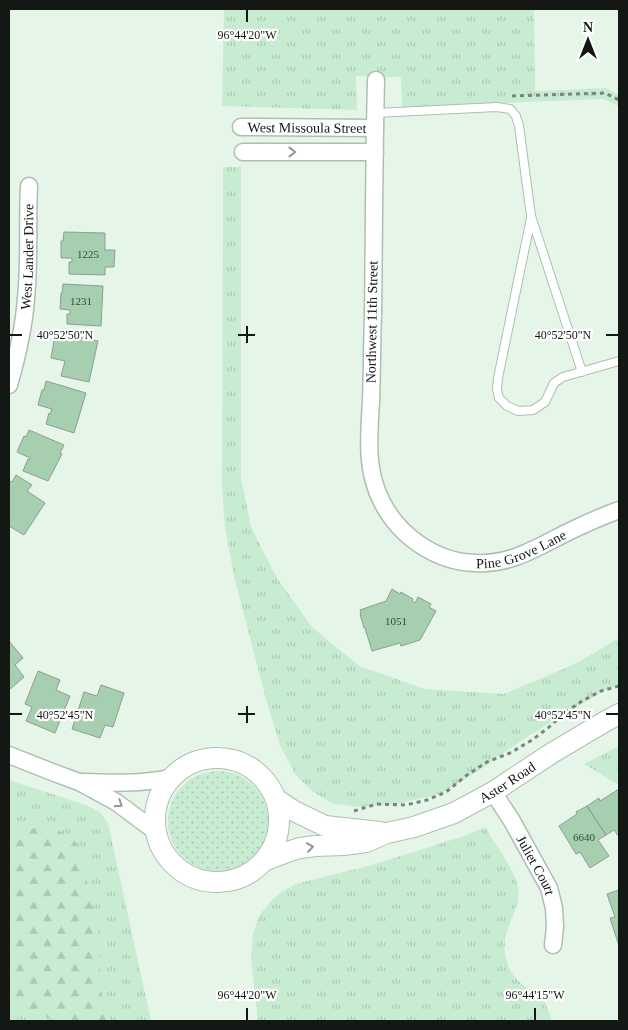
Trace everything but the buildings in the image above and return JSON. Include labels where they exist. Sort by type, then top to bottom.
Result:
[{"type":"street","name":"Northwest 11th Street","points":[[376,80],[373,315],[368,448],[372,474],[381,502],[397,525],[421,546]]},
{"type":"street","name":"West Missoula Street","points":[[241,127],[375,120]]},
{"type":"street","name":"West Missoula Street","points":[[243,152],[375,152]]},
{"type":"street","name":"West Lander Drive","points":[[9,386],[16,360],[26,297],[30,186]]},
{"type":"street","name":"Pine Grove Lane","points":[[421,546],[458,561],[475,563],[497,562],[518,557],[619,510]]},
{"type":"street","name":"Aster Road","points":[[264,861],[300,848],[366,842],[387,833],[414,827],[454,813],[493,792],[552,753],[619,714]]},
{"type":"street","points":[[9,755],[80,782],[116,802],[155,831]]},
{"type":"street","points":[[219,757],[237,760],[254,769],[268,783],[276,799],[280,815],[278,832],[273,847],[264,861],[250,872],[234,880],[216,882],[200,880],[185,873],[172,863],[162,850],[155,831],[154,812],[159,794],[170,778],[184,766],[201,759],[219,757]]},
{"type":"street","points":[[80,782],[121,783],[170,778]]},
{"type":"street","name":"Juliet Court","points":[[493,792],[512,821],[549,888],[554,908],[555,927],[553,945]]},
{"type":"street","name":"Aster Road","points":[[276,799],[294,811],[325,826],[387,833]]},
{"type":"lane","points":[[375,120],[497,107],[510,109],[516,116],[531,216],[582,372]]},
{"type":"lane","points":[[531,216],[496,389],[499,398],[506,406],[518,411],[534,410],[545,402],[554,383],[563,377],[619,361]]},
{"type":"path","points":[[352,811],[378,804],[406,805],[427,800],[446,792],[487,762],[532,740],[582,701],[601,691],[619,686]]},
{"type":"green space","points":[[224,9],[534,9],[535,91],[606,88],[619,95],[619,106],[603,99],[402,107],[401,77],[356,76],[357,110],[222,106]]},
{"type":"green space","points":[[223,167],[241,167],[241,478],[251,527],[277,578],[312,627],[359,666],[425,689],[504,694],[575,664],[619,638],[619,685],[605,690],[530,735],[475,773],[440,794],[397,804],[358,807],[331,803],[312,791],[295,774],[280,745],[234,576],[225,527],[222,487]]},
{"type":"green space","points":[[619,746],[619,785],[584,764]]},
{"type":"green space","points":[[218,771],[237,775],[253,786],[264,802],[268,821],[264,840],[253,856],[237,867],[218,871],[199,867],[183,856],[172,840],[168,821],[172,802],[183,786],[199,775]]},
{"type":"green space","points":[[9,780],[86,805],[100,812],[108,823],[151,1021],[9,1021]]},
{"type":"green space","points":[[9,820],[16,827],[58,830],[75,841],[83,856],[98,930],[102,999],[110,1021],[60,1021],[9,1006]]},
{"type":"green space","points":[[485,827],[509,865],[518,887],[517,905],[505,938],[508,966],[514,976],[524,986],[542,994],[552,1021],[258,1021],[251,959],[253,934],[259,916],[281,892],[296,884],[372,865],[464,836]]}]
